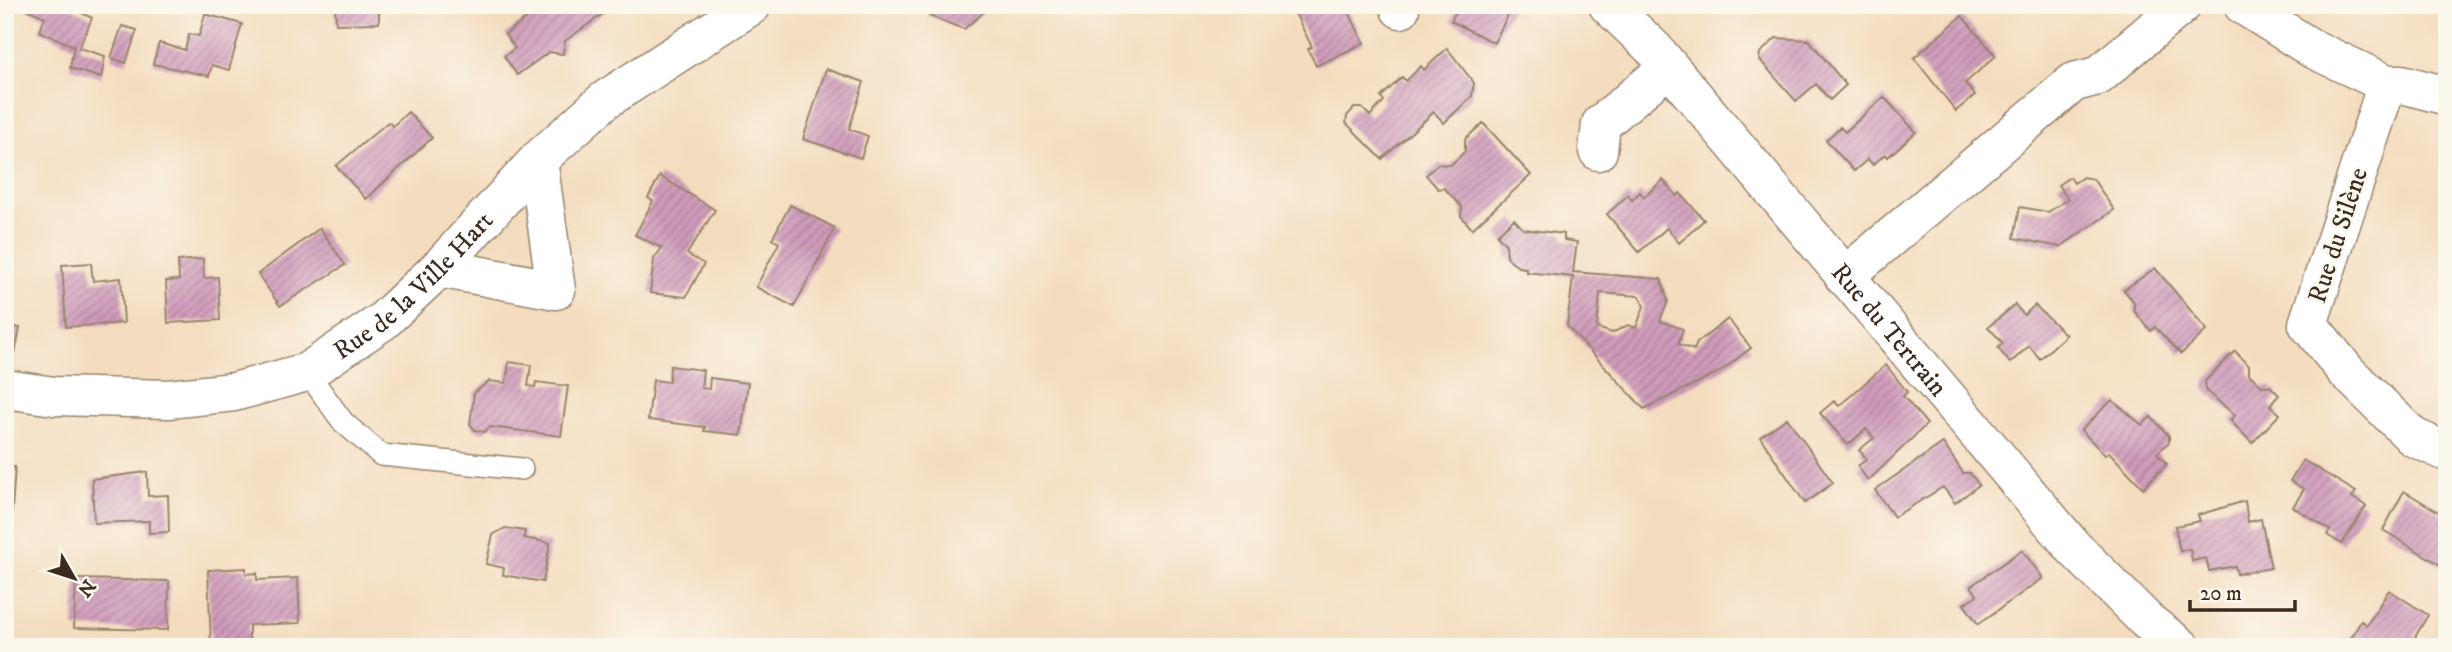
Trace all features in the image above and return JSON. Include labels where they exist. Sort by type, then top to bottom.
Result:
[{"type":"street","name":"Rue de la Ville Hart","points":[[5,389],[54,396],[168,399],[234,393],[307,372],[383,321],[439,268],[538,160],[605,100],[752,5]]},
{"type":"street","name":"Rue du Tertrain","points":[[1608,5],[1669,67],[2073,547],[2147,621],[2181,647]]},
{"type":"street","points":[[1844,277],[2033,120],[2074,82],[2098,76],[2182,5]]},
{"type":"street","points":[[2243,5],[2311,48],[2387,84],[2402,84],[2447,96]]},
{"type":"street","points":[[1592,134],[1669,67]]},
{"type":"street","name":"Rue du Silène","points":[[2387,84],[2308,324],[2346,371],[2413,437],[2447,452]]},
{"type":"street","points":[[439,268],[556,290],[538,160]]},
{"type":"lane","points":[[307,372],[343,422],[381,455],[522,469]]},
{"type":"building","points":[[25,5],[66,5],[92,18],[79,48],[105,56],[101,78],[70,68],[74,46],[39,31],[45,17],[24,8]]},
{"type":"building","points":[[335,5],[379,5],[379,23],[336,24]]},
{"type":"building","points":[[528,5],[615,5],[565,41],[563,54],[549,52],[517,75],[504,56],[515,48],[505,34],[526,19]]},
{"type":"building","points":[[933,5],[992,5],[964,29],[929,16]]},
{"type":"building","points":[[1291,5],[1341,5],[1344,12],[1348,10],[1364,43],[1316,66],[1308,49],[1312,47]]},
{"type":"building","points":[[1459,5],[1467,8],[1468,5],[1513,5],[1494,43],[1451,21]]},
{"type":"building","points":[[205,14],[242,24],[229,70],[212,65],[209,76],[153,64],[159,43],[185,50],[189,34],[199,36]]},
{"type":"building","points":[[1962,16],[1996,56],[1965,83],[1975,95],[1956,111],[1914,58]]},
{"type":"building","points":[[122,26],[137,30],[126,63],[111,58]]},
{"type":"building","points":[[1776,38],[1809,40],[1846,85],[1830,100],[1816,84],[1796,101],[1759,59],[1760,53]]},
{"type":"building","points":[[1447,48],[1474,83],[1472,96],[1444,123],[1434,112],[1382,159],[1346,123],[1347,116],[1354,108],[1362,108],[1370,116],[1384,101],[1381,97],[1402,77],[1406,81],[1421,66],[1424,70]]},
{"type":"building","points":[[826,69],[864,82],[849,129],[868,136],[861,158],[803,139]]},
{"type":"building","points":[[1884,97],[1916,132],[1888,157],[1885,154],[1873,165],[1868,159],[1854,171],[1826,140],[1840,127],[1845,132]]},
{"type":"building","points":[[408,112],[432,138],[366,199],[336,166],[388,122],[393,126]]},
{"type":"building","points":[[1483,123],[1531,175],[1472,229],[1461,216],[1462,207],[1444,188],[1438,189],[1426,175],[1438,164],[1451,165],[1465,151],[1465,139]]},
{"type":"building","points":[[660,176],[715,210],[687,254],[704,264],[686,297],[650,293],[654,259],[662,248],[635,235],[653,201],[648,198]]},
{"type":"building","points":[[2070,177],[2074,183],[2083,177],[2093,179],[2114,210],[2060,247],[2014,238],[2020,207],[2048,212],[2068,199],[2058,185]]},
{"type":"building","points":[[1663,180],[1677,196],[1680,193],[1704,220],[1679,243],[1667,228],[1639,252],[1607,214],[1628,195],[1632,200],[1640,192],[1644,197]]},
{"type":"building","points":[[790,205],[835,228],[794,307],[756,287],[779,243],[772,239]]},
{"type":"building","points":[[1514,219],[1523,229],[1564,234],[1564,240],[1577,242],[1573,272],[1661,279],[1668,301],[1660,321],[1683,329],[1678,344],[1694,350],[1697,343],[1728,319],[1751,348],[1721,371],[1644,409],[1567,326],[1573,277],[1526,272],[1526,268],[1518,267],[1507,257],[1506,245],[1497,235]],"holes":[[[1600,293],[1639,296],[1644,306],[1636,328],[1628,325],[1612,333],[1597,328]]]},
{"type":"building","points":[[320,228],[345,265],[280,306],[258,274]]},
{"type":"building","points":[[203,259],[204,278],[218,277],[220,320],[168,323],[166,281],[179,280],[178,261]]},
{"type":"building","points":[[91,263],[93,281],[121,278],[124,323],[66,327],[62,265]]},
{"type":"building","points":[[2155,268],[2207,330],[2181,354],[2155,327],[2151,331],[2134,311],[2134,302],[2124,290]]},
{"type":"building","points":[[2015,305],[2024,315],[2035,305],[2066,335],[2040,359],[2029,346],[2010,363],[1998,348],[2003,343],[1988,327]]},
{"type":"building","points":[[5,325],[20,328],[15,353],[5,351]]},
{"type":"building","points":[[2235,351],[2249,366],[2249,374],[2262,386],[2270,386],[2279,395],[2270,405],[2280,414],[2252,443],[2230,420],[2235,415],[2205,390],[2205,381]]},
{"type":"building","points":[[509,362],[531,365],[528,386],[535,387],[536,382],[568,386],[561,436],[490,427],[484,432],[475,430],[470,424],[474,393],[489,381],[506,383]]},
{"type":"building","points":[[1886,365],[1907,392],[1903,396],[1927,424],[1868,481],[1858,466],[1867,459],[1859,450],[1874,438],[1866,429],[1848,445],[1820,413],[1834,401],[1839,406]]},
{"type":"building","points":[[670,366],[703,370],[701,388],[709,389],[710,378],[748,383],[741,435],[704,431],[705,427],[648,420],[653,380],[669,382]]},
{"type":"building","points":[[2112,400],[2142,425],[2151,417],[2169,436],[2169,442],[2157,453],[2167,464],[2143,488],[2109,452],[2105,455],[2081,430]]},
{"type":"building","points":[[1787,418],[1833,483],[1805,503],[1760,437]]},
{"type":"building","points":[[1943,443],[1963,473],[1970,473],[1979,485],[1955,503],[1943,487],[1894,517],[1875,490]]},
{"type":"building","points":[[2303,460],[2356,492],[2352,497],[2366,506],[2342,544],[2327,535],[2330,530],[2293,507],[2304,489],[2290,481]]},
{"type":"building","points":[[5,467],[15,467],[10,537],[5,537]]},
{"type":"building","points":[[147,472],[148,496],[168,495],[169,532],[149,533],[149,521],[94,523],[92,479]]},
{"type":"building","points":[[2404,491],[2447,517],[2447,569],[2383,530]]},
{"type":"building","points":[[2245,501],[2248,522],[2261,519],[2271,568],[2237,574],[2235,566],[2209,571],[2206,558],[2192,561],[2190,549],[2180,551],[2175,526],[2200,521],[2198,515]]},
{"type":"building","points":[[505,528],[525,531],[524,538],[550,543],[543,582],[503,575],[504,568],[486,564],[493,535]]},
{"type":"building","points":[[2022,550],[2043,578],[1978,624],[1964,604],[1977,595],[1971,586]]},
{"type":"building","points":[[246,568],[246,574],[257,573],[257,580],[298,578],[300,623],[249,625],[249,647],[211,647],[208,570]]},
{"type":"building","points":[[76,579],[169,581],[168,630],[74,628]]},
{"type":"building","points":[[2389,590],[2428,615],[2415,637],[2430,647],[2346,647],[2361,621],[2367,625]]},
{"type":"building","points":[[548,639],[572,642],[574,647],[543,647]]}]
